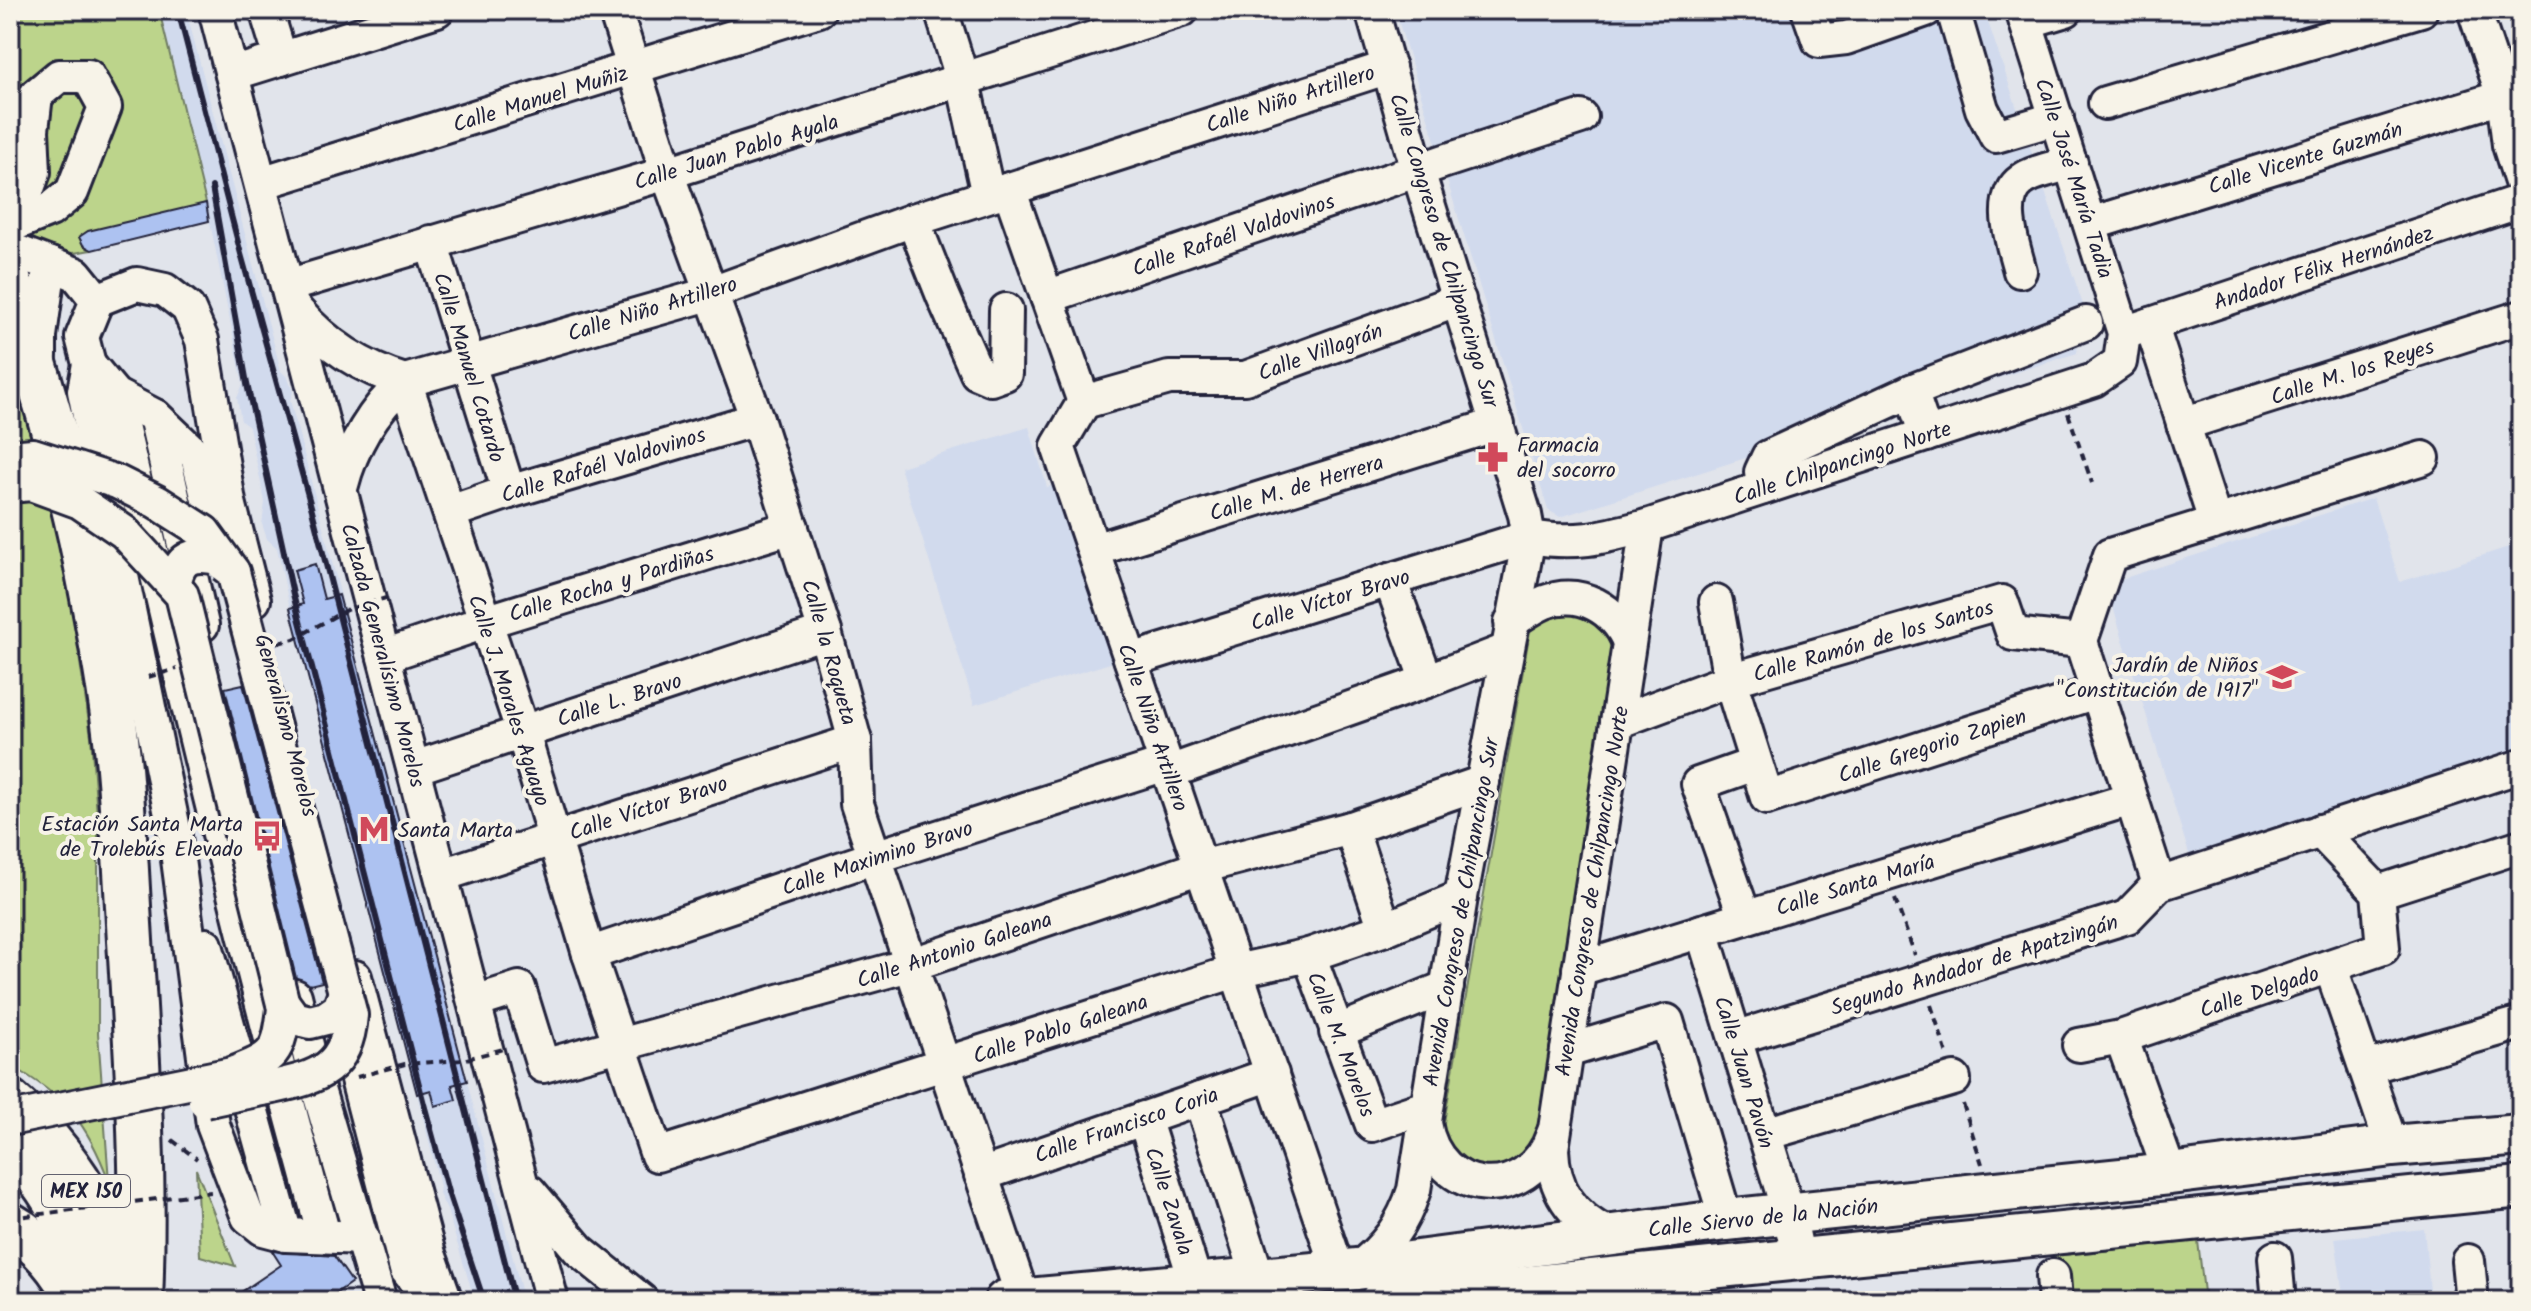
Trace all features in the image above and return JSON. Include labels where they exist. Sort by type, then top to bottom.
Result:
[{"type":"highway","points":[[10,284],[66,473],[111,700],[120,779],[140,1116],[143,1228],[140,1301]]},
{"type":"highway","points":[[10,1225],[55,1261],[79,1301]]},
{"type":"main road","name":"MEX 150","points":[[10,1100],[37,1125],[73,1169],[103,1222],[125,1272],[132,1301]]},
{"type":"main road","name":"Calle Siervo de la Nación","points":[[1014,1300],[1107,1296],[1196,1283],[1348,1270],[1726,1220],[2170,1174],[2392,1146],[2521,1135]]},
{"type":"main road","name":"MEX 150","points":[[10,1148],[44,1186],[68,1228],[95,1301]]},
{"type":"main road","name":"Calle Siervo de la Nación","points":[[1381,1301],[1590,1291],[1799,1260],[2521,1187]]},
{"type":"street","name":"Calzada Generalísimo Morelos","points":[[215,10],[552,1301]]},
{"type":"street","points":[[266,10],[281,59]]},
{"type":"street","points":[[232,74],[437,10]]},
{"type":"street","name":"Calle la Roqueta","points":[[615,10],[709,294],[757,419],[825,632],[855,741],[857,804],[981,1175],[1014,1300]]},
{"type":"street","name":"Calle Manuel Muñiz","points":[[261,183],[819,10]]},
{"type":"street","points":[[941,10],[998,192],[1047,297],[1084,402]]},
{"type":"street","name":"Calle Juan Pablo Ayala","points":[[290,296],[431,242],[667,173],[1182,10]]},
{"type":"street","name":"Calle Congreso de Chilpancingo Sur","points":[[1372,10],[1418,171],[1498,424],[1529,537]]},
{"type":"street","points":[[1808,10],[1819,41],[1846,38],[1926,10]]},
{"type":"street","points":[[1953,10],[1982,109],[1996,136],[2057,118]]},
{"type":"street","points":[[2024,16],[2066,10]]},
{"type":"street","points":[[2105,103],[2421,10]]},
{"type":"street","points":[[2474,10],[2515,97],[2509,145],[2521,182]]},
{"type":"street","name":"Calle José María Tadia","points":[[2024,16],[2090,224],[2183,424],[2215,521]]},
{"type":"street","name":"Calle Niño Artillero","points":[[405,381],[709,294],[913,220],[1389,67]]},
{"type":"street","name":"Calle Vicente Guzmán","points":[[2090,224],[2515,97]]},
{"type":"street","name":"Calle Rafaél Valdovinos","points":[[1047,297],[1581,117]]},
{"type":"street","points":[[2020,271],[2008,217],[2012,191],[2023,179],[2071,163]]},
{"type":"street","name":"Andador Félix Hernández","points":[[2138,329],[2521,201]]},
{"type":"street","points":[[913,220],[977,373],[991,379],[1005,374],[1006,310]]},
{"type":"street","points":[[12,235],[18,252],[76,274],[97,300],[82,337],[89,364],[84,391],[174,829],[213,1125],[248,1217],[263,1229],[286,1235],[363,1238]]},
{"type":"street","name":"Calle Manuel Cotardo","points":[[431,242],[509,492]]},
{"type":"street","points":[[40,383],[40,336],[50,264]]},
{"type":"street","name":"Generalismo Morelos","points":[[97,300],[137,284],[165,290],[188,308],[202,340],[229,502],[261,631],[429,1254],[446,1301]]},
{"type":"street","points":[[290,296],[310,326],[350,358],[405,381],[382,404],[363,430],[341,488]]},
{"type":"street","name":"Calle Villagrán","points":[[1084,402],[1169,378],[1245,378],[1459,300]]},
{"type":"street","name":"Calle M. los Reyes","points":[[2183,424],[2521,317]]},
{"type":"street","points":[[1763,488],[1761,472],[1768,457],[1911,391],[2086,323]]},
{"type":"street","name":"Calle Chilpancingo Norte","points":[[1529,537],[1563,543],[1592,540],[1647,526],[2094,380],[2120,362],[2138,329]]},
{"type":"street","name":"Generalismo Morelos","points":[[89,364],[115,395],[155,416],[197,456],[342,1000],[406,1269],[431,1301]]},
{"type":"street","name":"Calle J. Morales Aguayo","points":[[405,381],[522,730],[589,954],[657,1155]]},
{"type":"street","points":[[1911,391],[1926,435]]},
{"type":"street","name":"Generalismo Morelos","points":[[115,395],[175,656],[281,1082],[324,1235]]},
{"type":"street","name":"Calle Niño Artillero","points":[[1084,402],[1058,446],[1272,1074],[1348,1270]]},
{"type":"street","points":[[155,416],[197,605],[313,1070],[380,1301]]},
{"type":"street","name":"Calle Rafaél Valdovinos","points":[[450,512],[757,419]]},
{"type":"street","name":"Calle M. de Herrera","points":[[1094,550],[1498,424]]},
{"type":"street","points":[[10,457],[33,455],[117,482],[157,502],[204,532],[233,572],[342,1000],[351,1015],[349,1035],[342,1053],[311,1077],[10,1141]]},
{"type":"street","points":[[2159,884],[2081,641],[2110,555],[2423,458]]},
{"type":"street","points":[[10,486],[31,484],[80,502],[124,532],[182,595],[283,1003],[281,1038],[267,1060],[232,1074],[10,1119]]},
{"type":"street","name":"Avenida Congreso de Chilpancingo Norte","points":[[1608,1234],[1581,1218],[1561,1193],[1552,1164],[1554,1134],[1647,526]]},
{"type":"street","name":"Calle Rocha y Pardiñas","points":[[384,656],[792,527]]},
{"type":"street","name":"Calle Víctor Bravo","points":[[1131,660],[1529,537]]},
{"type":"street","name":"Avenida Congreso de Chilpancingo Sur","points":[[1348,1270],[1388,1241],[1409,1206],[1418,1174],[1461,897],[1529,537]]},
{"type":"street","points":[[174,585],[177,569],[190,557],[199,555],[212,557],[233,572]]},
{"type":"street","points":[[1390,580],[1427,681]]},
{"type":"street","name":"Calle Maximino Bravo","points":[[589,954],[875,857],[1168,768],[1427,681],[1509,636],[1542,603],[1555,599],[1583,599],[1606,610],[1616,619],[1629,642]]},
{"type":"street","points":[[1716,602],[1730,680],[1755,764],[1698,784],[1745,918]]},
{"type":"street","name":"Calle Ramón de los Santos","points":[[1617,722],[1730,680],[2002,602],[2013,634],[2081,641]]},
{"type":"street","name":"Calle L. Bravo","points":[[414,768],[825,632]]},
{"type":"street","name":"Calle Gregorio Zapien","points":[[1755,764],[1767,798],[2096,692]]},
{"type":"street","name":"Calle Víctor Bravo","points":[[442,875],[855,741]]},
{"type":"street","name":"Segundo Andador de Apatzingán","points":[[1735,1038],[2127,917],[2159,884],[2521,766]]},
{"type":"street","name":"Calle Antonio Galeana","points":[[475,1002],[519,988],[543,1066],[913,964],[1201,867],[1351,828],[1483,782]]},
{"type":"street","name":"Calle Santa María","points":[[1579,969],[2131,799]]},
{"type":"street","points":[[1351,828],[1385,929]]},
{"type":"street","points":[[2320,831],[2378,892],[2521,846]]},
{"type":"street","name":"Calle Delgado","points":[[2079,1045],[2121,1037],[2383,948],[2378,892]]},
{"type":"street","name":"Calle Pablo Galeana","points":[[657,1155],[1236,971],[1309,955],[1385,929],[1461,897]]},
{"type":"street","name":"Calle Juan Pavón","points":[[1702,931],[1789,1214],[1799,1260]]},
{"type":"street","name":"Calle M. Morelos","points":[[1309,955],[1372,1125],[1426,1107]]},
{"type":"street","points":[[2331,968],[2392,1146]]},
{"type":"street","points":[[1336,1032],[1447,987]]},
{"type":"street","points":[[283,1003],[294,1018],[310,1022],[326,1018],[342,1000]]},
{"type":"street","points":[[1567,1051],[1667,1021],[1726,1220]]},
{"type":"street","points":[[2365,1068],[2521,1023]]},
{"type":"street","points":[[2121,1037],[2170,1174]]},
{"type":"street","name":"Calle Francisco Coria","points":[[981,1175],[1272,1074]]},
{"type":"street","points":[[1765,1134],[1954,1079]]},
{"type":"street","points":[[1200,1099],[1258,1277]]},
{"type":"street","points":[[1426,1107],[1427,1136],[1433,1150],[1452,1171],[1478,1183],[1507,1182],[1532,1169],[1542,1159],[1554,1134]]},
{"type":"street","name":"Calle Zavala","points":[[1144,1118],[1196,1283]]},
{"type":"street","points":[[522,1182],[579,1250],[642,1301]]},
{"type":"street","points":[[2275,1258],[2279,1301]]},
{"type":"street","points":[[2468,1261],[2472,1301]]},
{"type":"path","points":[[2068,414],[2092,483]]},
{"type":"path","points":[[2509,431],[2521,427]]},
{"type":"path","points":[[1887,874],[1991,1193]]},
{"type":"path","points":[[140,1116],[207,1166]]},
{"type":"path","points":[[10,1218],[211,1192],[209,1179]]},
{"type":"path","points":[[1939,1291],[1940,1301]]},
{"type":"shaded area","points":[[159,10],[186,10],[281,371],[288,378],[293,392],[290,400],[524,1301],[475,1301],[447,1210],[439,1194],[440,1186],[417,1094],[277,548],[267,539],[262,524],[265,502],[249,427],[241,421],[237,398],[243,384],[206,203]]},
{"type":"shaded area","points":[[1395,10],[1984,10],[2083,305],[2077,353],[1560,517],[1548,510]]},
{"type":"shaded area","points":[[1029,427],[1047,487],[1064,483],[1120,660],[974,705],[900,467]]},
{"type":"shaded area","name":"Jardín de Niños \"Constitución de 1917\"","points":[[2373,498],[2400,582],[2521,543],[2521,750],[2190,857],[2106,584]]},
{"type":"shaded area","points":[[2424,1229],[2431,1301],[2344,1301],[2335,1238]]},
{"type":"green space","points":[[10,10],[159,10],[206,203],[81,241],[92,250],[72,253],[43,244],[10,219]]},
{"type":"green space","points":[[10,352],[71,578],[69,588],[91,736],[98,828],[98,1033],[109,1181],[92,1142],[72,1112],[46,1088],[10,1065]]},
{"type":"green space","points":[[1580,603],[1613,634],[1535,1152],[1482,1184],[1440,1145],[1532,619]]},
{"type":"green space","points":[[196,1169],[235,1266],[200,1256]]},
{"type":"green space","points":[[2198,1241],[2205,1301],[2058,1301],[2054,1256]]},
{"type":"building","points":[[206,203],[209,221],[92,250],[83,245],[79,237],[88,231]]},
{"type":"building","points":[[315,564],[324,599],[339,595],[467,1081],[452,1085],[456,1100],[435,1106],[431,1090],[417,1094],[290,608],[303,604],[294,570]]},
{"type":"building","points":[[243,684],[322,982],[310,985],[296,978],[225,688]]},
{"type":"building","points":[[272,1251],[334,1256],[352,1282],[325,1301],[228,1301],[281,1265]]},
{"type":"railway","points":[[178,10],[312,510],[515,1301]]},
{"type":"railway","points":[[212,187],[247,384],[293,594],[424,1104],[448,1192],[484,1301]]},
{"type":"place","name":"Farmacia del socorro","points":[[1493,457]]},
{"type":"place","name":"Jardín de Niños \"Constitución de 1917\"","points":[[2282,677]]},
{"type":"place","name":"Santa Marta","points":[[374,829]]},
{"type":"place","name":"Estación Santa Marta de Trolebús Elevado","points":[[267,836]]}]
